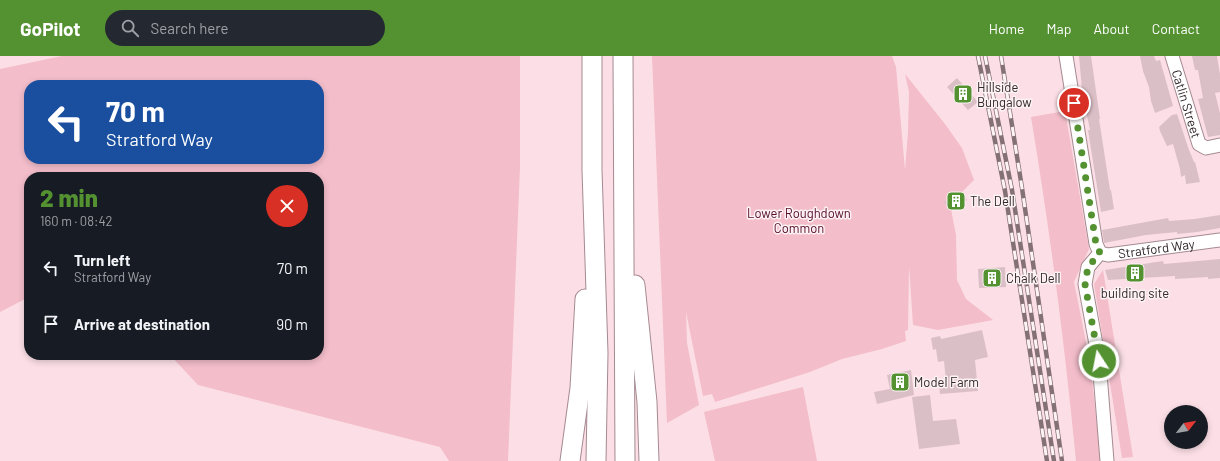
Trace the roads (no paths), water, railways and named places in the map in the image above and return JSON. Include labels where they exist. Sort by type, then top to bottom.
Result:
[{"type":"highway","points":[[592,56],[592,170],[598,353],[596,461]]},
{"type":"highway","points":[[623,56],[625,461]]},
{"type":"highway","points":[[624,226],[634,263],[647,402],[649,461]]},
{"type":"highway","points":[[570,461],[580,388],[587,274],[594,230]]},
{"type":"street","name":"Stratford Way","points":[[1066,56],[1096,244],[1100,253],[1108,255],[1220,240]]},
{"type":"street","name":"Catlin Street","points":[[1172,56],[1199,144],[1206,148],[1220,145]]},
{"type":"street","points":[[1100,253],[1088,267],[1085,284],[1099,361],[1107,461]]},
{"type":"railway","points":[[978,56],[1005,191],[1047,461]]},
{"type":"railway","points":[[985,56],[1012,190],[1054,461]]},
{"type":"railway","points":[[1001,56],[1062,461]]},
{"type":"place","name":"Hillside Bungalow","points":[[963,94]]},
{"type":"place","name":"The Dell","points":[[956,201]]},
{"type":"place","name":"building site","points":[[1135,273]]},
{"type":"place","name":"Chalk Dell","points":[[992,278]]},
{"type":"place","name":"Model Farm","points":[[900,382]]},
{"type":"park label","name":"Lower Roughdown Common","points":[[799,220]]}]
